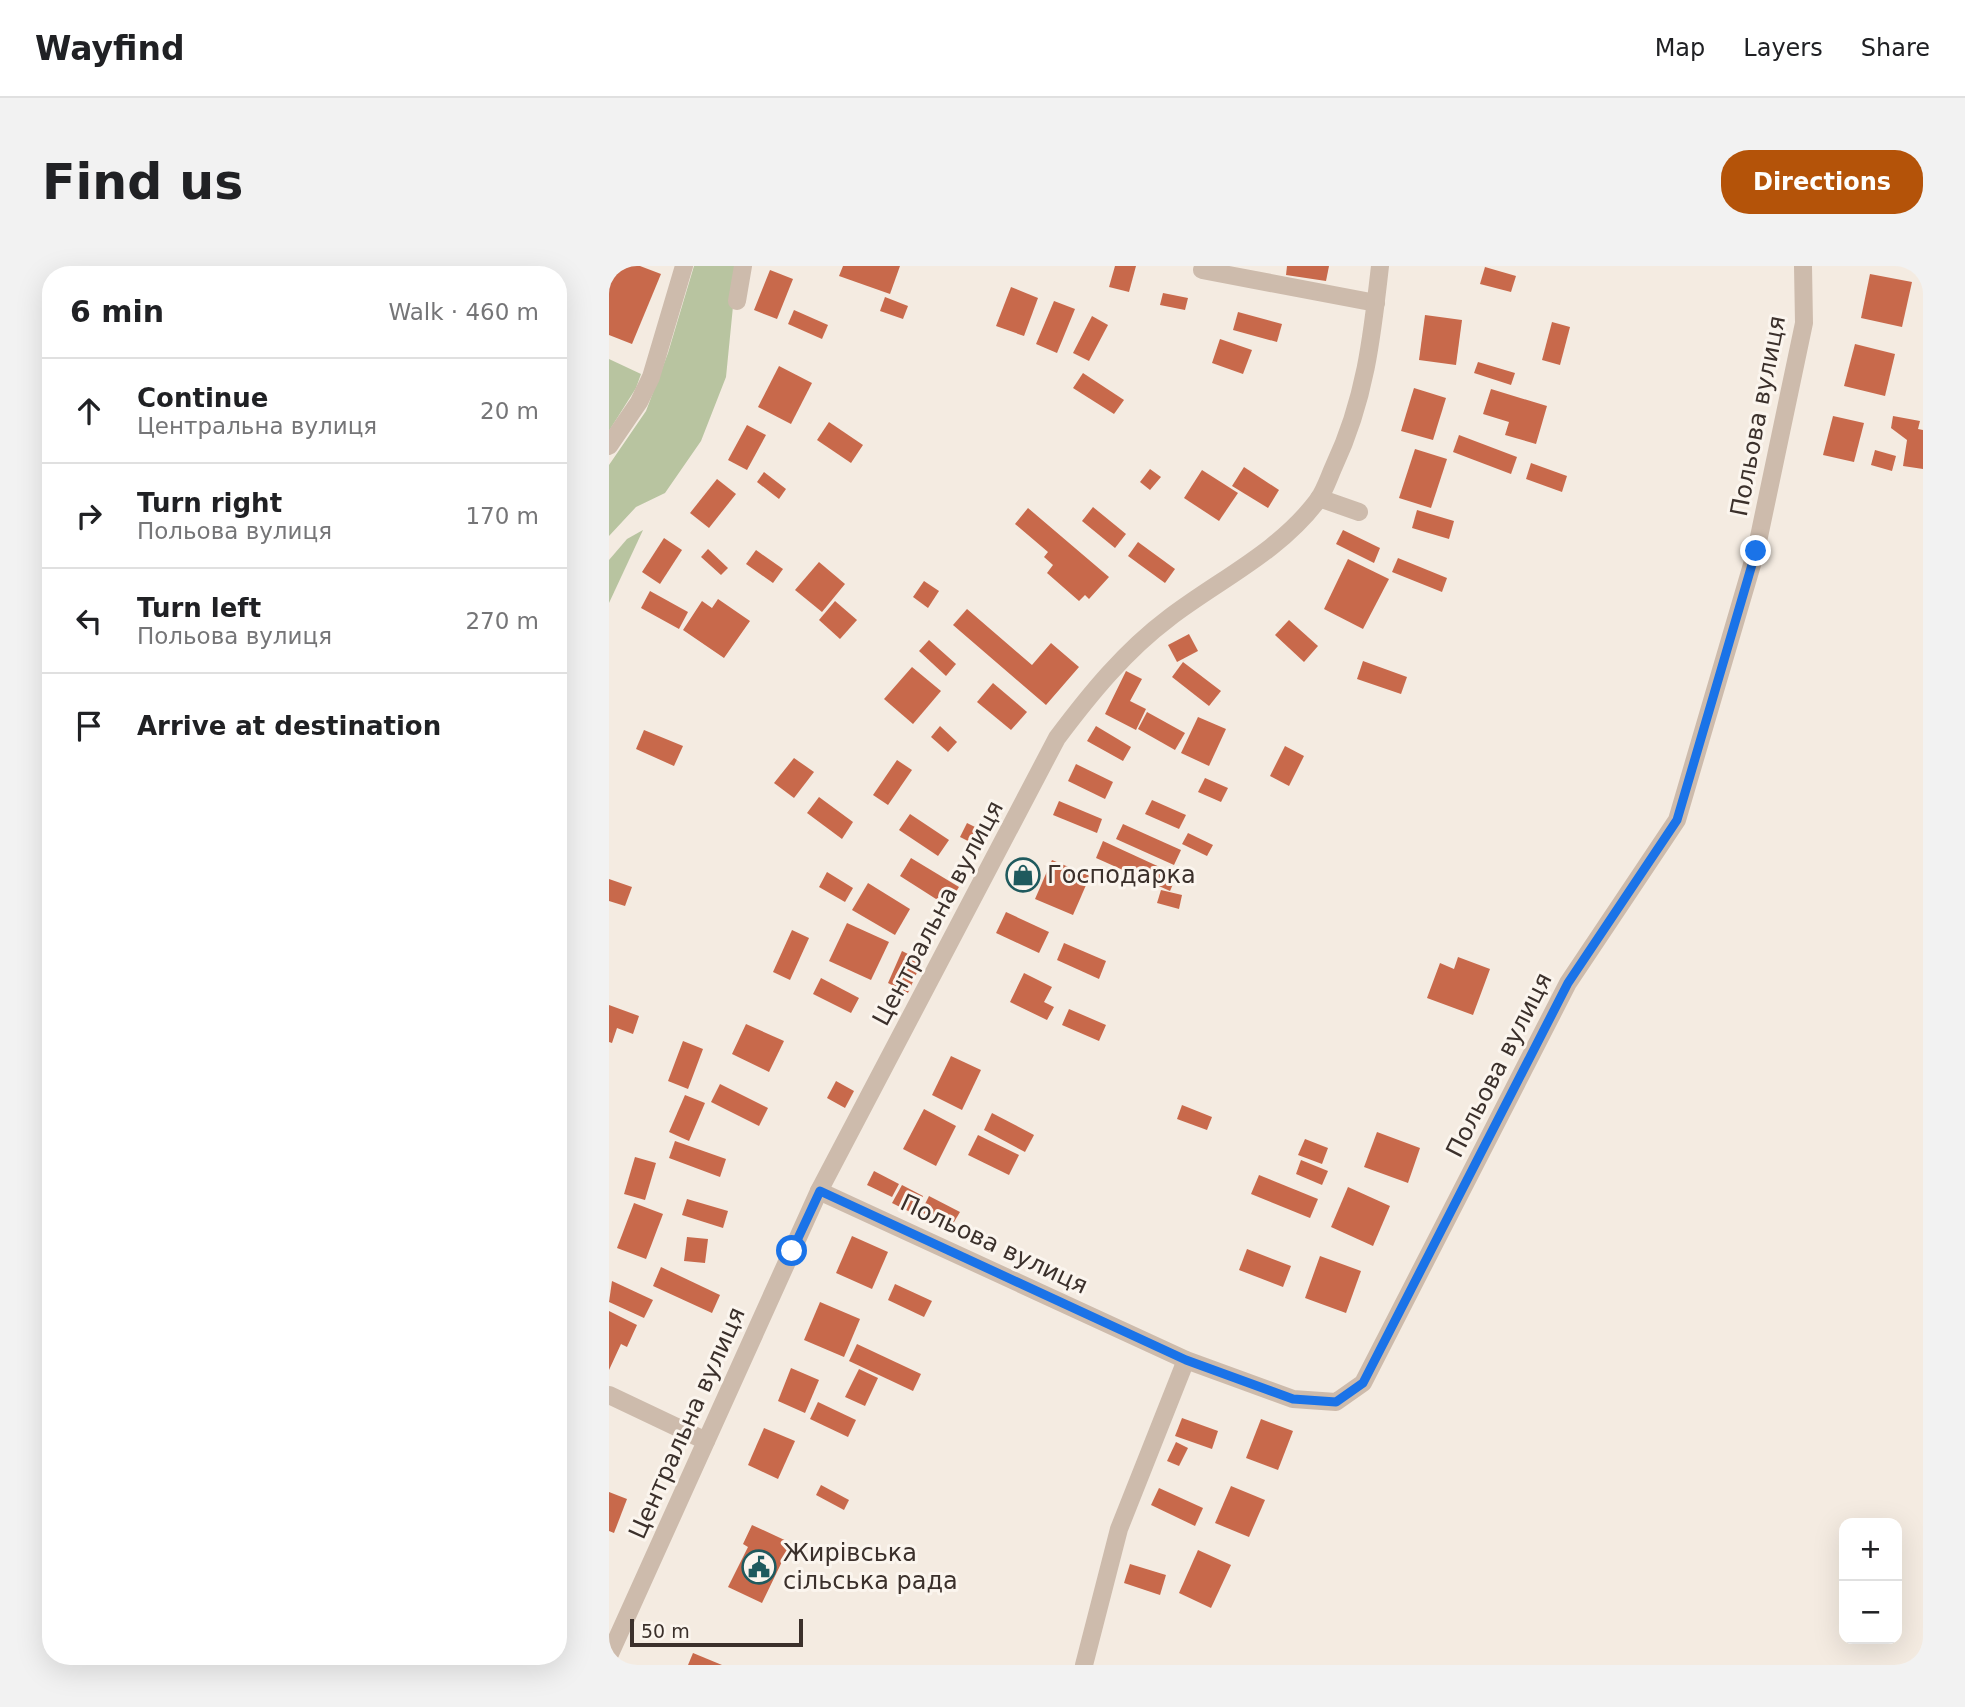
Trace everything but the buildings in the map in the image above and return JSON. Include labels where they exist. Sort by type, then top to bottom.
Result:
[{"type":"street","points":[[609,446],[639,402],[651,377],[684,266]]},
{"type":"street","points":[[737,301],[743,266]]},
{"type":"street","name":"Центральна вулиця","points":[[609,1656],[820,1191],[1057,737],[1101,680],[1169,618],[1247,568],[1293,528],[1319,498],[1352,428],[1371,356],[1380,266]]},
{"type":"street","name":"Польова вулиця","points":[[820,1191],[1186,1360],[1293,1399],[1336,1402],[1363,1383],[1568,983],[1677,820],[1756,551],[1804,323],[1803,266]]},
{"type":"street","points":[[1202,270],[1376,303]]},
{"type":"street","points":[[1319,498],[1359,513]]},
{"type":"street","points":[[1084,1665],[1119,1529],[1186,1360]]},
{"type":"street","points":[[609,1395],[706,1441]]},
{"type":"green space","points":[[694,266],[737,266],[726,377],[701,441],[665,493],[636,507],[609,536],[609,465],[646,411],[668,353]]},
{"type":"green space","points":[[609,359],[641,374],[636,388],[609,431]]},
{"type":"green space","points":[[643,530],[609,603],[609,560],[627,539]]},
{"type":"place","name":"Господарка","points":[[1023,875]]},
{"type":"place","name":"Жирівська сільська рада","points":[[759,1567]]},
{"type":"route","points":[[792,1251],[820,1191],[1186,1360],[1293,1399],[1336,1402],[1363,1383],[1568,983],[1677,820],[1756,551]]}]
